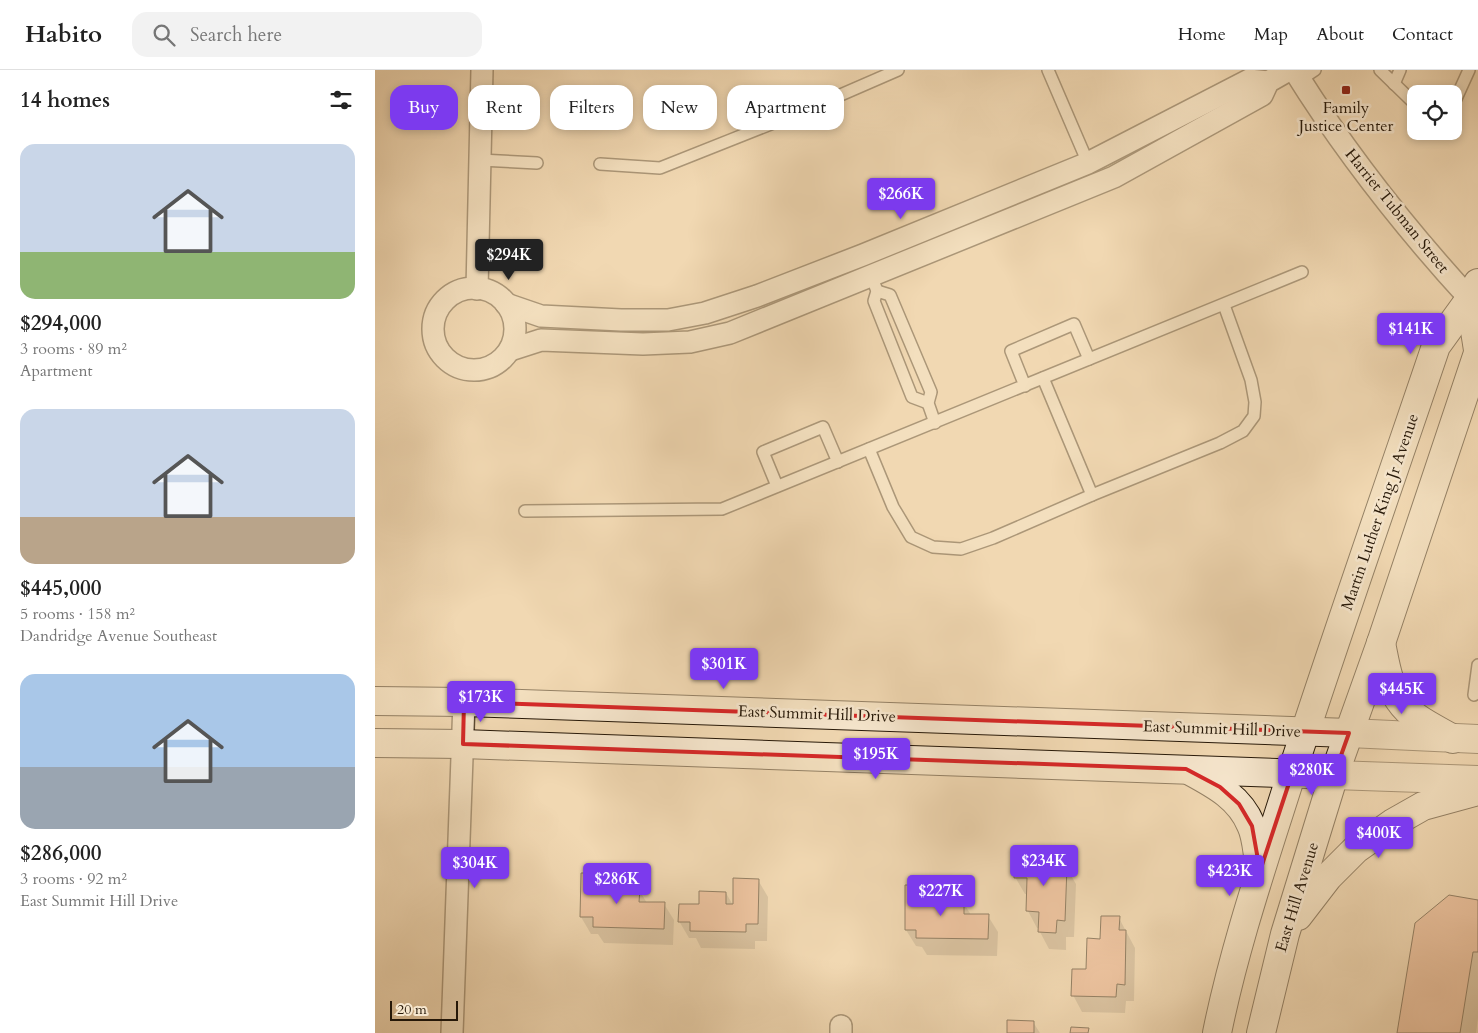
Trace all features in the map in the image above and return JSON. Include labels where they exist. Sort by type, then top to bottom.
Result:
[{"type":"main road","points":[[1349,733],[1478,352],[1474,291]]},
{"type":"main road","name":"Martin Luther King Jr Avenue","points":[[1305,732],[1436,346],[1474,291]]},
{"type":"main road","points":[[1381,642],[1390,680],[1400,701],[1417,718],[1465,739]]},
{"type":"main road","name":"East Summit Hill Drive","points":[[375,701],[464,702],[1349,733],[1465,739]]},
{"type":"main road","points":[[1217,1033],[1244,922],[1305,732]]},
{"type":"main road","name":"East Hill Avenue","points":[[1261,1033],[1285,934],[1349,733]]},
{"type":"main road","points":[[375,743],[463,744],[1478,780]]},
{"type":"main road","points":[[1186,770],[1220,788],[1239,804],[1252,826],[1260,871]]},
{"type":"main road","points":[[1285,934],[1328,877],[1356,850],[1393,823],[1423,806],[1478,791]]},
{"type":"street","points":[[477,289],[482,70]]},
{"type":"street","points":[[506,304],[541,316],[621,320],[668,320],[705,313],[757,296],[863,255],[1088,163],[1249,80],[1268,82],[1299,72]]},
{"type":"street","name":"Harriet Tubman Street","points":[[1299,72],[1364,173],[1440,266],[1474,291]]},
{"type":"street","points":[[510,350],[541,340],[643,344],[690,342],[730,333],[874,283],[1114,177],[1262,95],[1268,82]]},
{"type":"street","points":[[477,289],[488,291],[501,298],[506,304],[515,322],[515,336],[510,350],[501,360],[489,368],[475,371],[462,369],[450,363],[441,354],[435,342],[433,330],[435,316],[441,305],[450,296],[461,290],[477,289]]},
{"type":"street","points":[[452,1033],[464,702]]},
{"type":"lane","points":[[600,164],[660,168],[806,110],[898,70]]},
{"type":"lane","points":[[1048,70],[1088,163]]},
{"type":"lane","points":[[1381,70],[1407,96]]},
{"type":"lane","points":[[1394,84],[1400,70]]},
{"type":"lane","points":[[1462,85],[1469,70]]},
{"type":"lane","points":[[480,160],[537,163]]},
{"type":"lane","points":[[863,255],[874,283],[874,301],[912,397],[928,403]]},
{"type":"lane","points":[[525,512],[723,509],[1302,272]]},
{"type":"lane","points":[[874,283],[890,295],[931,392],[928,403],[935,423]]},
{"type":"lane","points":[[869,450],[893,506],[911,537],[933,548],[961,549],[993,538],[1092,494],[1220,444],[1243,431],[1254,416],[1255,402],[1251,380],[1224,304]]},
{"type":"lane","points":[[1025,386],[1011,351],[1074,324],[1089,359]]},
{"type":"lane","points":[[1043,378],[1092,494]]},
{"type":"lane","points":[[777,486],[763,452],[823,427],[838,462]]},
{"type":"lane","points":[[1474,696],[1478,665]]},
{"type":"highlighted area","points":[[464,702],[1349,733],[1334,775],[1292,774],[1260,871],[1252,826],[1239,804],[1220,787],[1186,769],[463,744]]},
{"type":"building","points":[[1015,852],[1060,854],[1059,865],[1067,866],[1065,921],[1057,920],[1056,933],[1038,932],[1039,912],[1026,911],[1027,878],[1014,878]]},
{"type":"building","points":[[581,873],[610,873],[610,888],[640,889],[639,902],[665,902],[664,929],[593,927],[593,917],[580,917]]},
{"type":"building","points":[[733,878],[759,879],[758,924],[746,924],[746,932],[690,931],[690,922],[678,922],[679,904],[699,904],[699,891],[726,892],[726,904],[733,904]]},
{"type":"building","points":[[905,885],[934,885],[934,900],[964,901],[964,914],[989,914],[988,939],[916,938],[916,930],[905,930]]},
{"type":"building","points":[[1449,895],[1478,900],[1478,952],[1473,952],[1460,1033],[1397,1033],[1415,923]]},
{"type":"building","points":[[1101,916],[1120,916],[1119,930],[1126,930],[1125,985],[1117,984],[1116,997],[1071,996],[1072,969],[1086,969],[1087,938],[1100,939]]},
{"type":"building","points":[[1007,1020],[1034,1021],[1034,1033],[1007,1033]]},
{"type":"building","points":[[1071,1027],[1089,1028],[1088,1033],[1070,1033]]},
{"type":"place","name":"Family Justice Center","points":[[1346,90]]}]
